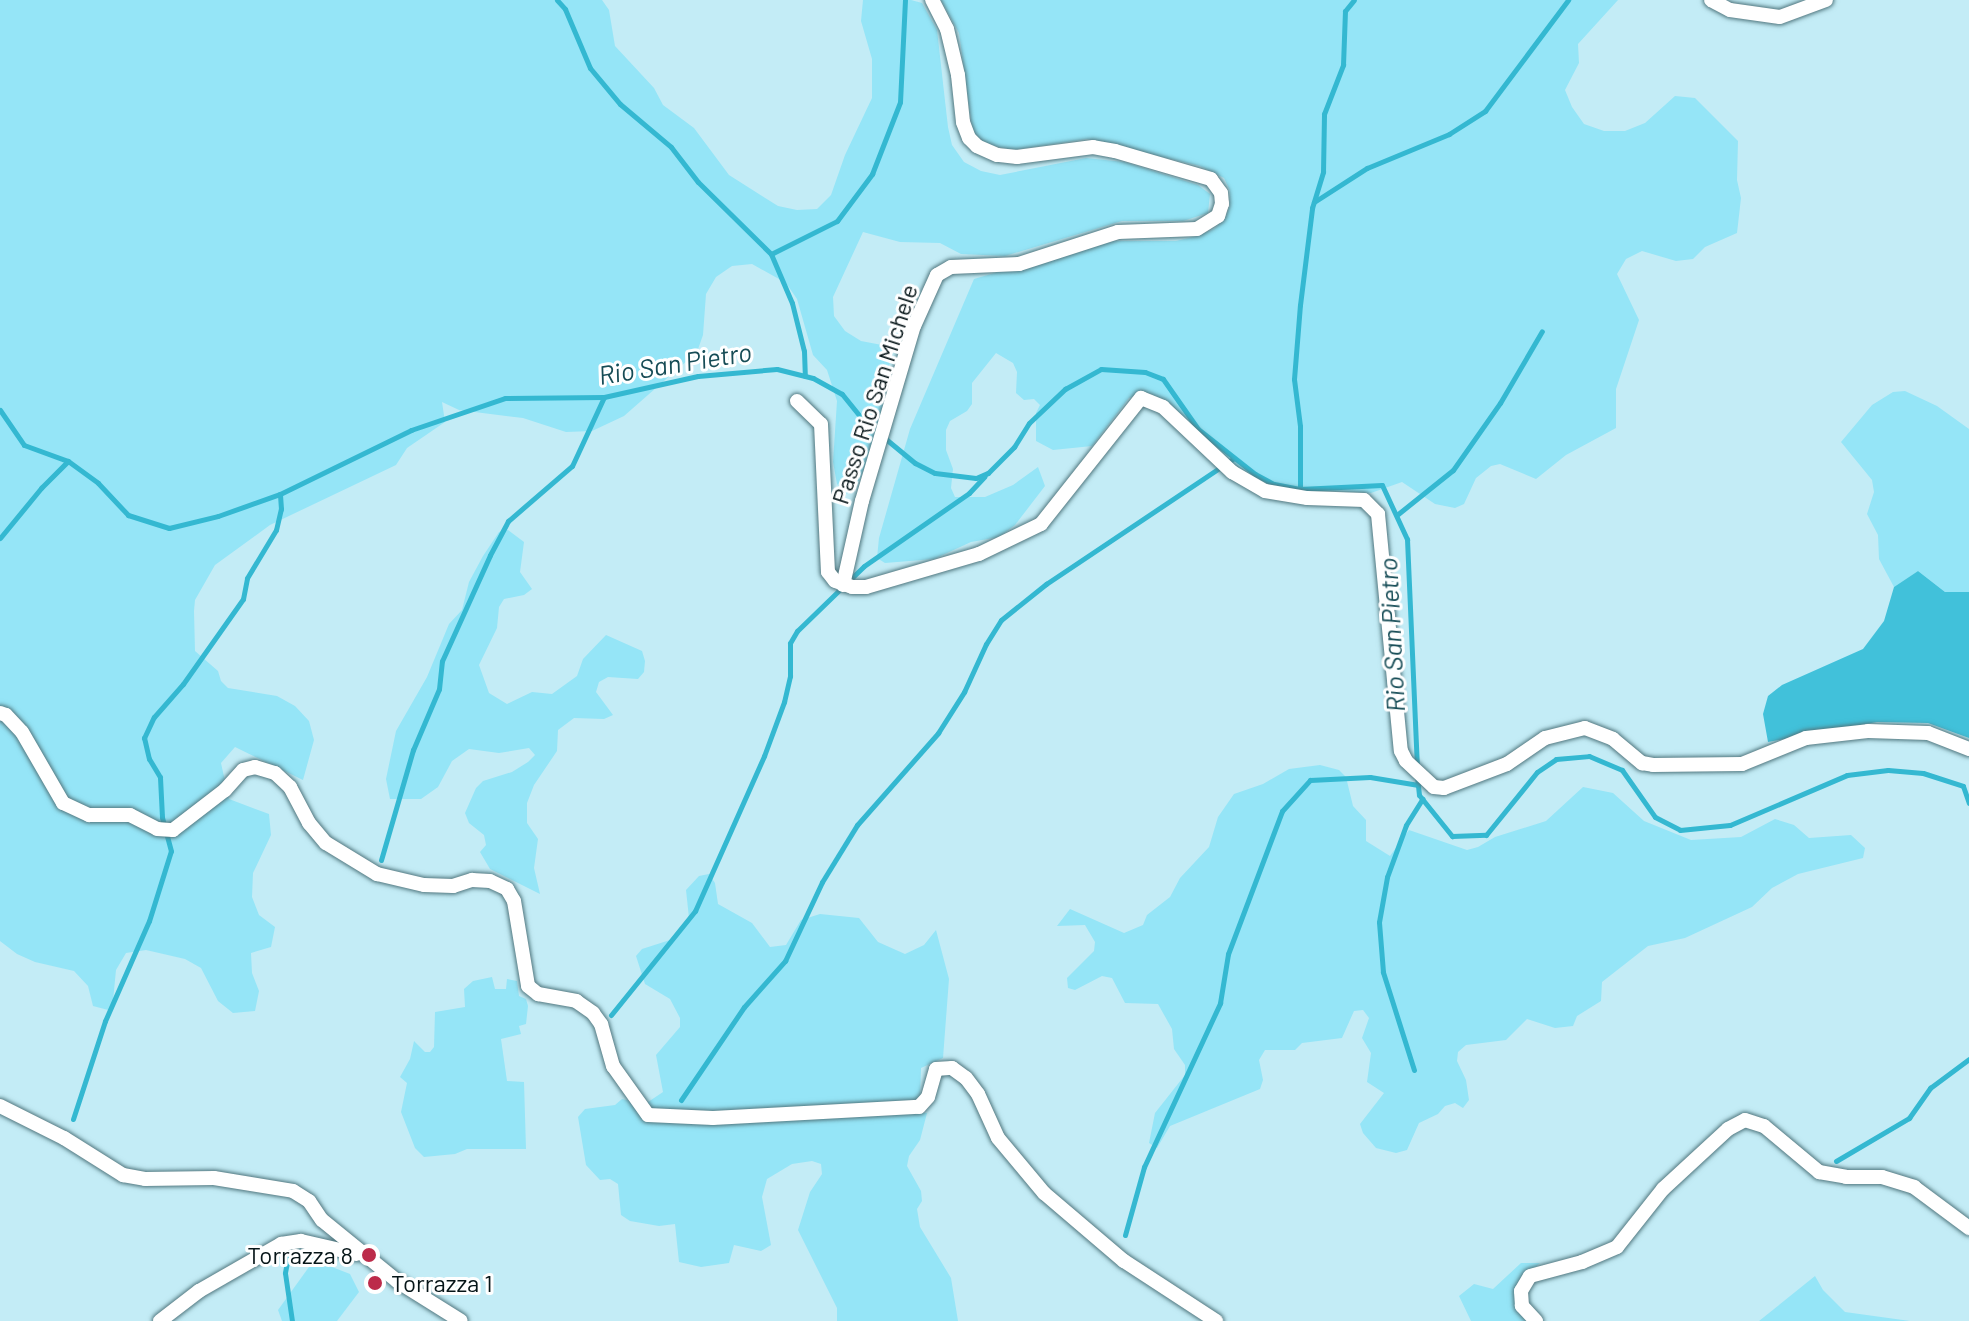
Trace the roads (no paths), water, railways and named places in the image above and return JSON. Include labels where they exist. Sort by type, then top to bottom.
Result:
[{"type":"street","name":"Passo Rio San Michele","points":[[843,585],[862,501],[914,326],[937,275],[951,267],[1019,264],[1118,232],[1197,229],[1218,216],[1222,204],[1221,193],[1211,179],[1115,151],[1071,149],[1017,157],[997,155],[977,146],[969,138],[963,122],[958,75],[947,29],[932,0]]},
{"type":"street","points":[[1711,0],[1730,10],[1780,17],[1826,0]]},
{"type":"street","points":[[797,401],[821,424],[825,561],[828,572],[843,585],[866,587],[979,554],[1041,524],[1141,398],[1163,407],[1232,472],[1265,491],[1307,498],[1364,500],[1378,514],[1401,751],[1406,761],[1427,783],[1444,788],[1507,764],[1545,738],[1585,728],[1613,739],[1642,763],[1653,765],[1742,764],[1806,738],[1868,731],[1928,733],[1969,749]]},
{"type":"street","points":[[0,713],[6,715],[22,732],[63,803],[89,815],[130,815],[157,829],[173,830],[182,826],[198,807],[225,790],[243,770],[255,767],[275,773],[290,787],[309,823],[326,843],[377,874],[424,885],[453,886],[481,881],[507,889],[514,901],[528,986],[538,994],[554,994],[576,1001],[593,1013],[601,1024],[613,1066],[648,1115],[713,1118],[919,1107],[928,1097],[936,1069],[952,1068],[966,1078],[978,1094],[998,1138],[1044,1193],[1124,1261],[1216,1321]]},
{"type":"street","points":[[0,1106],[64,1138],[123,1175],[145,1179],[214,1178],[293,1191],[309,1201],[322,1220],[379,1266],[461,1321]]},
{"type":"street","points":[[1536,1321],[1522,1306],[1521,1291],[1530,1276],[1582,1262],[1617,1247],[1663,1189],[1728,1129],[1745,1120],[1764,1126],[1819,1172],[1846,1177],[1882,1177],[1914,1187],[1969,1228]]},
{"type":"street","points":[[160,1321],[199,1291],[281,1244],[301,1241],[349,1250],[379,1266]]},
{"type":"waterway","points":[[557,0],[565,9],[590,68],[620,104],[671,147],[698,182],[771,254],[792,303],[804,351],[805,376]]},
{"type":"waterway","points":[[771,254],[837,221],[872,174],[900,102],[905,0]]},
{"type":"waterway","points":[[1300,489],[1300,426],[1294,379],[1300,305],[1312,208],[1323,172],[1324,114],[1343,65],[1345,11],[1354,0]]},
{"type":"waterway","points":[[1314,202],[1367,168],[1449,134],[1485,111],[1568,0]]},
{"type":"waterway","points":[[1398,514],[1453,470],[1500,403],[1542,331]]},
{"type":"waterway","name":"Rio San Pietro","points":[[0,410],[24,445],[68,461],[98,483],[128,515],[169,528],[218,516],[280,494],[411,430],[505,398],[604,397],[698,376],[777,369],[813,378],[842,394],[864,421],[915,463],[935,473],[976,478],[988,473],[1014,447],[1029,423],[1065,389],[1101,369],[1145,372],[1163,379],[1198,429],[1255,474],[1274,484],[1300,489],[1382,485],[1407,539],[1417,766]]},
{"type":"waterway","points":[[381,860],[413,750],[439,689],[442,661],[490,555],[508,521],[572,466],[604,397]]},
{"type":"waterway","points":[[681,1100],[744,1007],[785,961],[822,882],[857,825],[938,733],[964,692],[1001,620],[1046,584],[1234,458]]},
{"type":"waterway","points":[[0,538],[68,461]]},
{"type":"waterway","points":[[611,1015],[695,911],[764,756],[784,702],[790,676],[790,643],[797,631],[864,566],[969,493],[985,476]]},
{"type":"waterway","points":[[73,1119],[105,1021],[149,921],[171,851],[162,817],[160,777],[149,759],[144,738],[154,717],[183,684],[243,599],[247,578],[276,530],[281,509],[280,494]]},
{"type":"waterway","name":"Rio San Pietro","points":[[1417,776],[1419,795],[1452,836],[1486,835],[1537,772],[1556,759],[1589,756],[1622,770],[1655,817],[1680,830],[1730,825],[1847,775],[1888,770],[1923,773],[1963,786],[1969,803]]},
{"type":"waterway","points":[[1125,1235],[1144,1167],[1220,1003],[1228,954],[1282,811],[1310,780],[1370,777],[1418,785]]},
{"type":"waterway","points":[[1414,1070],[1383,972],[1379,922],[1387,877],[1406,825],[1422,799]]},
{"type":"waterway","points":[[1836,1161],[1909,1118],[1930,1088],[1969,1059]]},
{"type":"waterway","points":[[288,1257],[285,1273],[292,1321]]},
{"type":"place","name":"Torrazza 8","points":[[369,1255]]},
{"type":"place","name":"Torrazza 1","points":[[375,1283]]}]
